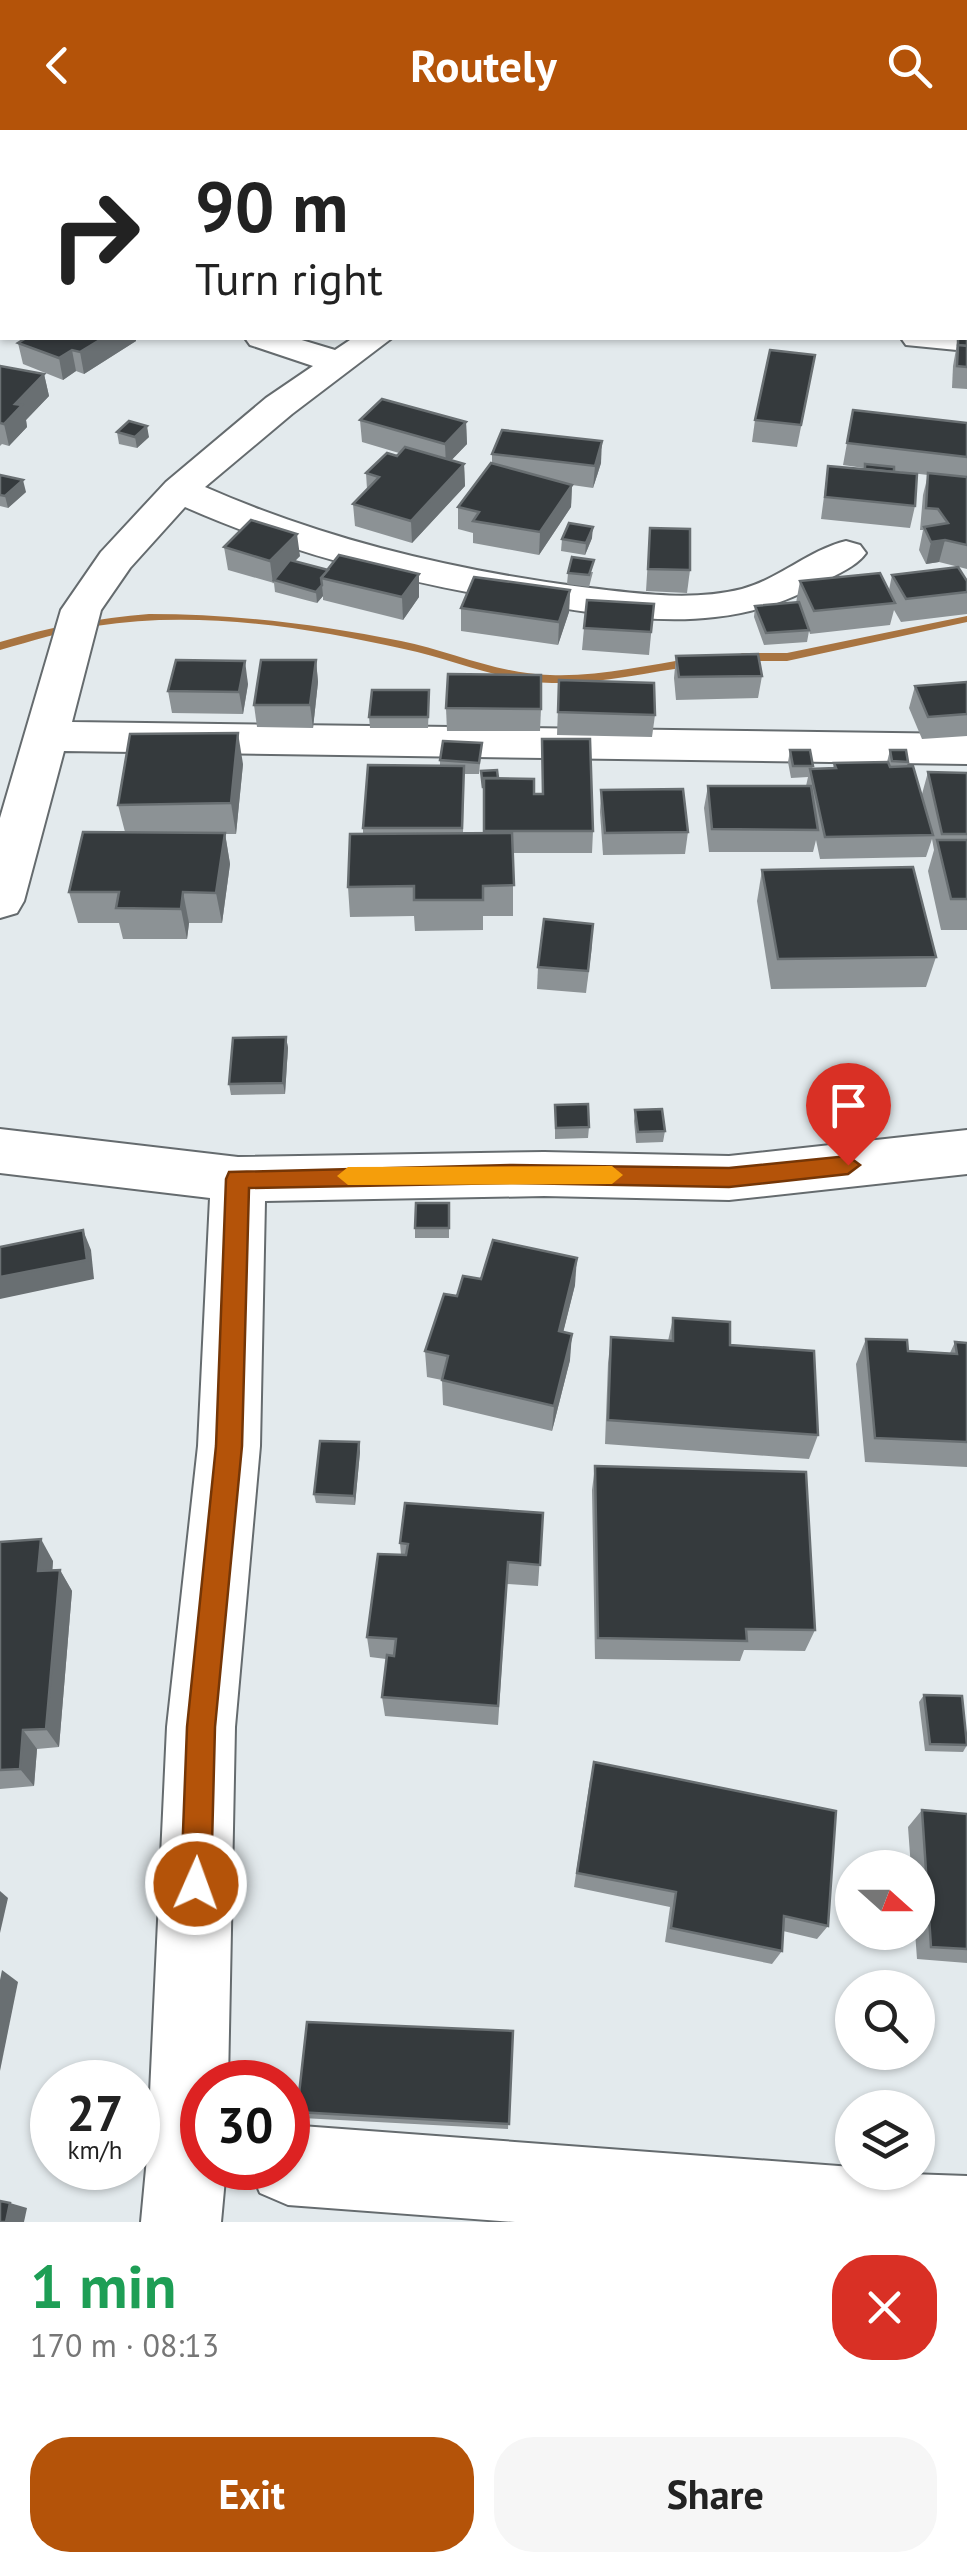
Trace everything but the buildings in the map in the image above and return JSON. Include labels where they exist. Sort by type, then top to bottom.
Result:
[{"type":"street","points":[[268,340],[336,362]]},
{"type":"street","points":[[0,901],[77,627],[115,560],[180,490],[336,362],[372,340]]},
{"type":"street","points":[[180,490],[238,518],[409,569],[639,607],[688,608],[746,601],[797,580],[846,552]]},
{"type":"street","points":[[48,736],[967,749]]},
{"type":"street","points":[[0,1151],[238,1179],[508,1174],[729,1178],[967,1152]]},
{"type":"street","points":[[193,2060],[201,1727],[229,1446],[238,1179]]},
{"type":"street","points":[[310,2167],[967,2216]]},
{"type":"waterway","points":[[0,646],[49,631],[99,622],[200,617],[354,635],[536,678],[592,677],[695,662]]},
{"type":"waterway","points":[[742,657],[787,657],[967,619]]},
{"type":"slow traffic","points":[[348,1176],[612,1175]]},
{"type":"route","points":[[196,1884],[201,1727],[229,1446],[238,1179],[419,1174],[729,1178],[848,1165]]}]
